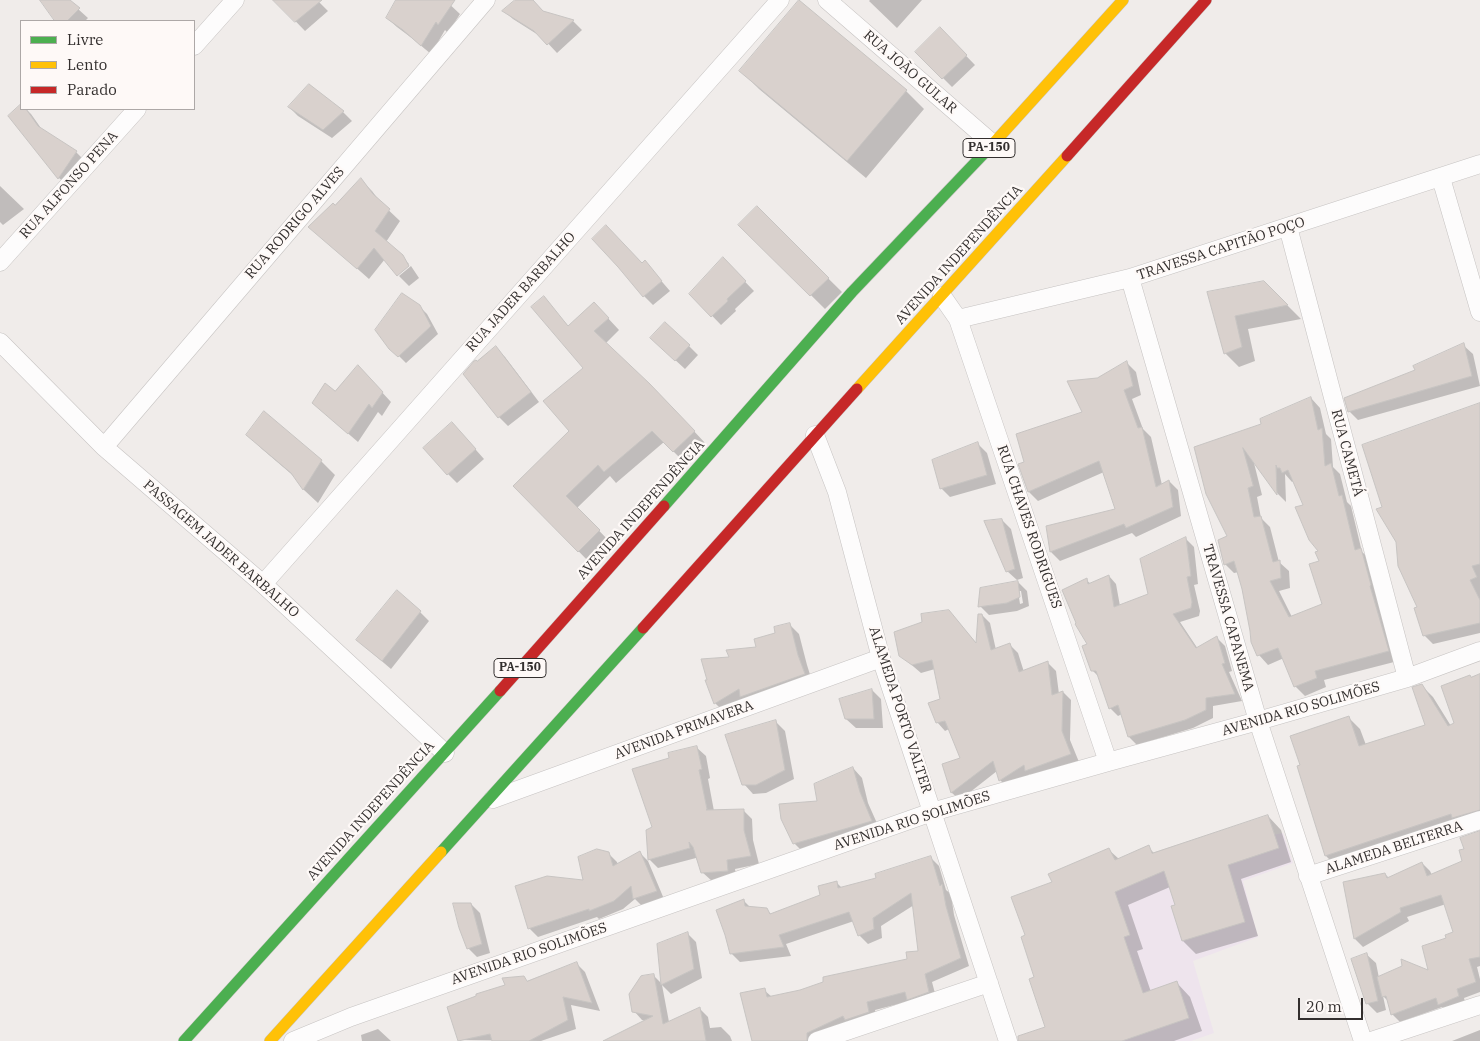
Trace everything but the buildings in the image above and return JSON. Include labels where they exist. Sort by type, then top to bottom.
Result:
[{"type":"main road","name":"AVENIDA INDEPENDÊNCIA","points":[[184,1041],[445,752],[852,292],[993,144],[1123,0]]},
{"type":"main road","name":"AVENIDA INDEPENDÊNCIA","points":[[270,1041],[942,296],[1206,0]]},
{"type":"street","points":[[195,45],[235,0]]},
{"type":"street","name":"RUA RODRIGO ALVES","points":[[104,447],[486,0]]},
{"type":"street","name":"RUA JADER BARBALHO","points":[[263,584],[780,0]]},
{"type":"street","name":"RUA JOÃO GULAR","points":[[827,0],[993,144]]},
{"type":"street","name":"RUA ALFONSO PENA","points":[[0,262],[137,110]]},
{"type":"street","name":"TRAVESSA CAPITÃO POÇO","points":[[958,319],[1130,278],[1480,164]]},
{"type":"street","points":[[1441,178],[1480,312]]},
{"type":"street","name":"RUA CAMETÁ","points":[[1288,227],[1407,678]]},
{"type":"street","name":"TRAVESSA CAPANEMA","points":[[1130,278],[1258,721],[1362,1041]]},
{"type":"street","name":"RUA CHAVES RODRIGUES","points":[[942,296],[958,319],[1108,762]]},
{"type":"street","name":"PASSAGEM JADER BARBALHO","points":[[0,342],[104,447],[263,584],[445,752]]},
{"type":"street","name":"ALAMEDA PORTO VALTER","points":[[815,435],[836,492],[881,658],[1008,1041]]},
{"type":"street","name":"AVENIDA RIO SOLIMÕES","points":[[301,1040],[351,1017],[932,812],[1407,678],[1480,651]]},
{"type":"street","name":"AVENIDA PRIMAVERA","points":[[488,800],[881,658]]},
{"type":"street","name":"ALAMEDA BELTERRA","points":[[1308,876],[1480,820]]},
{"type":"street","points":[[817,1041],[989,983]]},
{"type":"street","points":[[1371,1041],[1480,1005]]},
{"type":"shaded area","points":[[1283,833],[1293,863],[1243,881],[1258,937],[1193,961],[1214,1033],[1191,1041],[1063,1041],[1120,861]]},
{"type":"traffic: fast","points":[[664,506],[852,292],[992,145]]},
{"type":"traffic: fast","points":[[441,852],[643,628]]},
{"type":"traffic: fast","points":[[184,1041],[500,691]]},
{"type":"traffic: slow","points":[[992,145],[1123,0]]},
{"type":"traffic: slow","points":[[857,389],[1067,156]]},
{"type":"traffic: slow","points":[[270,1041],[441,852]]},
{"type":"traffic: jam","points":[[1067,156],[1206,0]]},
{"type":"traffic: jam","points":[[643,628],[857,389]]},
{"type":"traffic: jam","points":[[500,691],[664,506]]}]
